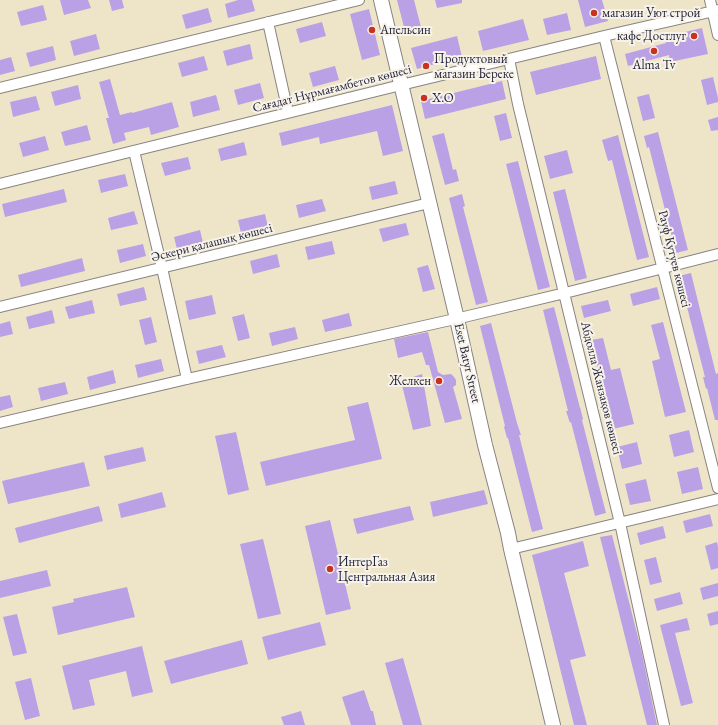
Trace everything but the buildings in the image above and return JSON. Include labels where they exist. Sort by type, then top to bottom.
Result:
[{"type":"street","points":[[0,88],[359,0]]},
{"type":"street","name":"Eset Batyr Street","points":[[381,0],[457,319],[485,446],[508,533],[553,725]]},
{"type":"street","points":[[710,0],[715,11],[718,35]]},
{"type":"street","name":"Сағадат Нұрмағамбетов көшесі","points":[[1,181],[134,151],[288,112],[604,36],[715,11]]},
{"type":"street","points":[[268,22],[288,112]]},
{"type":"street","name":"Рауф Кутуев көшесі","points":[[604,36],[664,268],[718,488]]},
{"type":"street","name":"Абдолла Жанзақов көшесі","points":[[509,59],[520,112],[620,523],[664,725]]},
{"type":"street","points":[[134,151],[187,379]]},
{"type":"street","name":"Әскери қалашық көшесі","points":[[0,307],[429,203]]},
{"type":"street","points":[[0,423],[187,379],[457,319],[718,254]]},
{"type":"street","points":[[511,549],[718,499]]},
{"type":"place","name":"магазин Уют строй","points":[[594,13]]},
{"type":"place","name":"Апельсин","points":[[372,30]]},
{"type":"place","name":"кафе Достлуг","points":[[694,36]]},
{"type":"place","name":"Alma Tv","points":[[654,51]]},
{"type":"place","name":"Продуктовый магазин Береке","points":[[426,66]]},
{"type":"place","name":"X.O","points":[[424,98]]},
{"type":"place","name":"Желкен","points":[[439,381]]},
{"type":"place","name":"ИнтерГаз Центральная Азия","points":[[330,569]]}]
